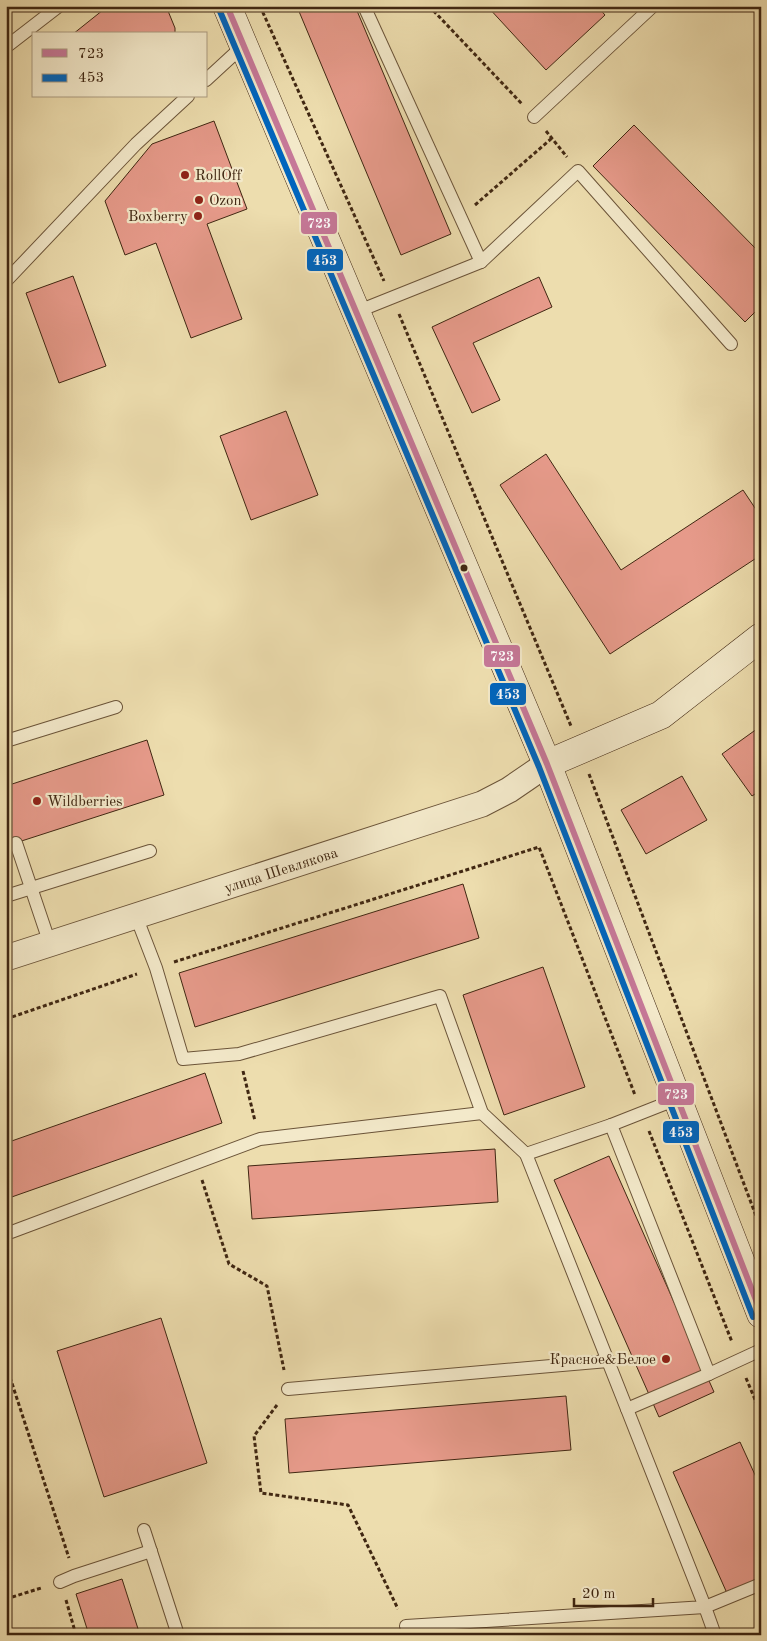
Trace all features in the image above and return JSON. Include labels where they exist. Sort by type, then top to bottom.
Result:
[{"type":"street","points":[[227,6],[547,764],[677,1099],[758,1301]]},
{"type":"street","points":[[547,764],[661,715],[761,637]]},
{"type":"street","name":"улица Шевлякова","points":[[6,958],[482,804],[510,790],[547,764]]},
{"type":"lane","points":[[6,47],[59,6]]},
{"type":"lane","points":[[364,6],[481,262]]},
{"type":"lane","points":[[534,117],[653,6]]},
{"type":"lane","points":[[208,78],[244,45]]},
{"type":"lane","points":[[6,281],[136,144],[186,98]]},
{"type":"lane","points":[[356,312],[481,262],[578,171],[731,344]]},
{"type":"lane","points":[[6,741],[116,707]]},
{"type":"lane","points":[[16,843],[50,944]]},
{"type":"lane","points":[[6,896],[150,851]]},
{"type":"lane","points":[[136,916],[156,968],[183,1059],[239,1054],[440,996],[482,1113],[526,1154],[715,1635]]},
{"type":"lane","points":[[526,1154],[611,1126],[677,1099]]},
{"type":"lane","points":[[6,1234],[260,1139],[482,1113]]},
{"type":"lane","points":[[611,1126],[709,1374]]},
{"type":"lane","points":[[626,1409],[761,1350]]},
{"type":"lane","points":[[288,1390],[608,1361]]},
{"type":"lane","points":[[144,1530],[178,1635]]},
{"type":"lane","points":[[60,1582],[151,1551]]},
{"type":"lane","points":[[406,1626],[705,1606],[761,1584]]},
{"type":"path","points":[[260,6],[392,298],[580,750],[761,1230]]},
{"type":"path","points":[[429,6],[534,117]]},
{"type":"path","points":[[461,217],[552,138]]},
{"type":"path","points":[[6,1018],[156,968],[539,847]]},
{"type":"path","points":[[239,1054],[260,1139]]},
{"type":"path","points":[[6,1365],[74,1576]]},
{"type":"path","points":[[6,1599],[60,1582],[76,1635]]},
{"type":"building","points":[[108,6],[166,6],[175,28],[175,32],[76,32]]},
{"type":"building","points":[[304,6],[355,6],[451,234],[401,255],[298,9]]},
{"type":"building","points":[[487,6],[597,6],[605,15],[546,70]]},
{"type":"building","points":[[214,121],[247,209],[207,224],[242,319],[191,338],[156,243],[125,255],[105,201],[152,144]]},
{"type":"building","points":[[634,125],[761,254],[761,306],[745,322],[593,166]]},
{"type":"building","points":[[73,276],[106,366],[59,383],[26,293]]},
{"type":"building","points":[[539,277],[552,307],[473,343],[500,400],[472,413],[432,327]]},
{"type":"building","points":[[286,411],[318,495],[251,520],[220,436]]},
{"type":"building","points":[[546,454],[621,570],[743,490],[761,517],[761,555],[610,654],[500,485]]},
{"type":"building","points":[[761,726],[761,790],[752,796],[722,754]]},
{"type":"building","points":[[147,740],[164,795],[6,846],[6,786]]},
{"type":"building","points":[[682,776],[707,820],[646,854],[621,810]]},
{"type":"building","points":[[463,884],[479,938],[195,1027],[179,973]]},
{"type":"building","points":[[543,967],[585,1087],[504,1115],[463,995]]},
{"type":"building","points":[[205,1073],[222,1123],[6,1199],[6,1143]]},
{"type":"building","points":[[495,1149],[498,1202],[252,1219],[248,1166]]},
{"type":"building","points":[[609,1156],[714,1392],[659,1417],[554,1180]]},
{"type":"building","points":[[161,1318],[207,1463],[104,1497],[57,1351]]},
{"type":"building","points":[[566,1396],[571,1450],[289,1473],[285,1419]]},
{"type":"building","points":[[740,1442],[761,1488],[761,1586],[730,1600],[673,1472]]},
{"type":"building","points":[[122,1579],[140,1635],[89,1635],[76,1594]]},
{"type":"transit line","name":"723","points":[[227,6],[547,764],[761,1313]]},
{"type":"transit line","name":"453","points":[[219,9],[539,767],[753,1317]]},
{"type":"place","name":"RollOff","points":[[185,175]]},
{"type":"place","name":"Ozon","points":[[199,200]]},
{"type":"place","name":"Boxberry","points":[[198,216]]},
{"type":"place","name":"Wildberries","points":[[37,801]]},
{"type":"place","name":"Красное&Белое","points":[[666,1359]]}]
